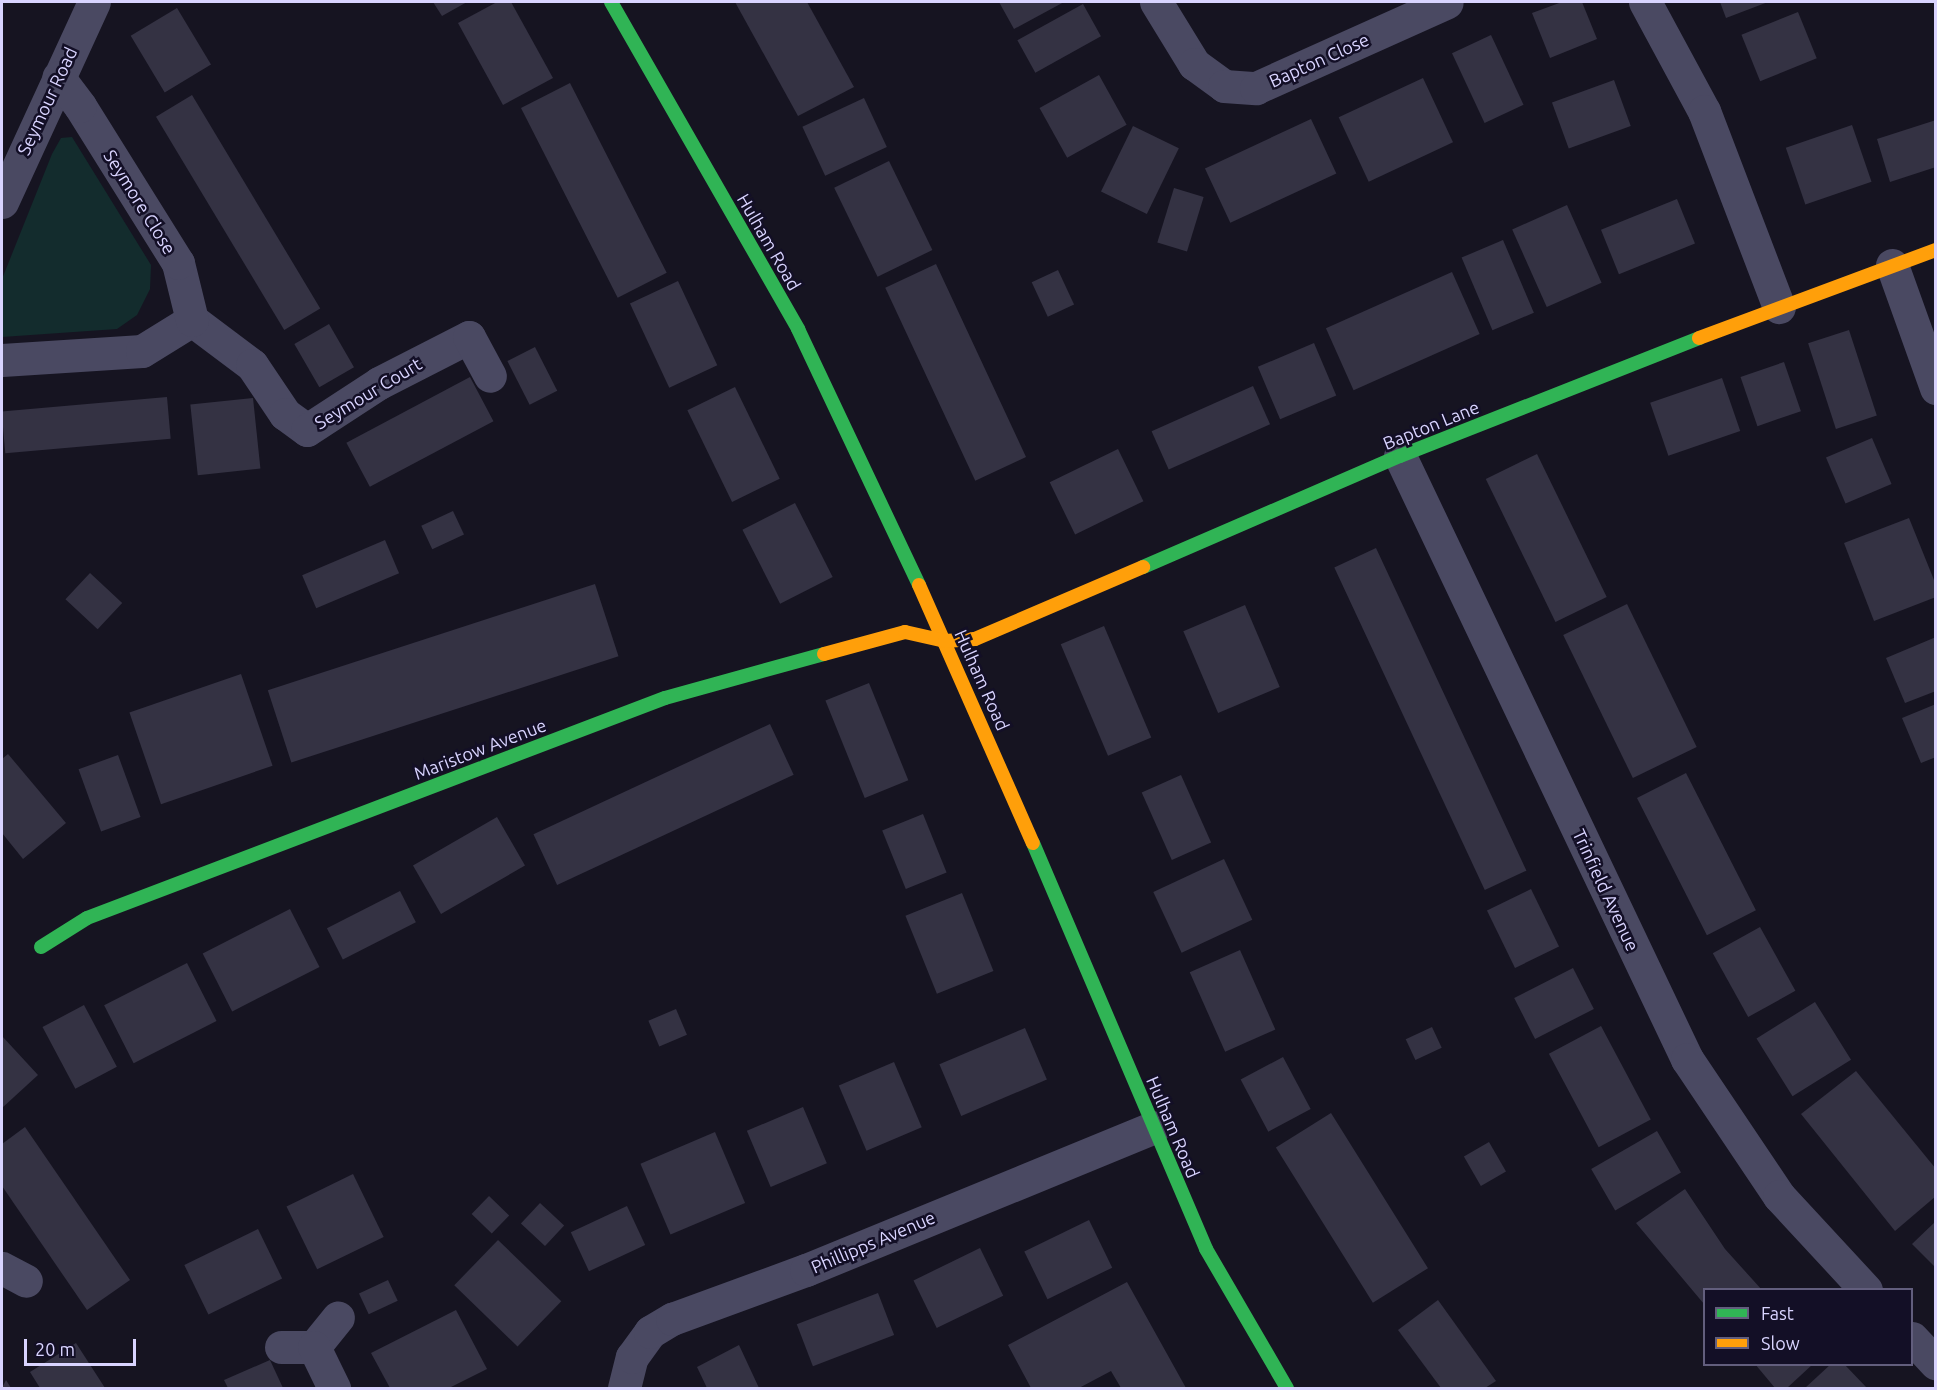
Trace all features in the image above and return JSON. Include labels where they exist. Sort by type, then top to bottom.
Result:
[{"type":"street","name":"Seymour Road","points":[[2,202],[94,2]]},
{"type":"street","name":"Hulham Road","points":[[611,2],[798,329],[945,641],[1206,1249],[1287,1389]]},
{"type":"street","name":"Bapton Close","points":[[1156,2],[1194,64],[1224,86],[1256,88],[1447,2]]},
{"type":"street","points":[[1645,2],[1704,111],[1779,307]]},
{"type":"street","name":"Seymore Close","points":[[58,77],[80,106],[178,262],[192,320]]},
{"type":"street","name":"Bapton Lane","points":[[945,641],[975,639],[1400,456],[1779,307],[1935,250]]},
{"type":"street","points":[[1892,266],[1935,388]]},
{"type":"street","points":[[2,360],[142,351],[192,320]]},
{"type":"street","name":"Seymour Court","points":[[192,320],[252,365],[285,414],[307,430],[380,383],[469,337],[490,376]]},
{"type":"street","name":"Trinfield Avenue","points":[[1400,456],[1687,1059],[1779,1196],[1864,1288]]},
{"type":"street","name":"Maristow Avenue","points":[[41,947],[87,918],[665,698],[905,632],[945,641]]},
{"type":"street","name":"Phillipps Avenue","points":[[624,1389],[632,1357],[650,1332],[672,1319],[806,1270],[1154,1127]]},
{"type":"street","points":[[314,1347],[338,1317]]},
{"type":"street","points":[[1913,1340],[1935,1364]]},
{"type":"street","points":[[281,1347],[314,1347]]},
{"type":"street","points":[[314,1347],[334,1389]]},
{"type":"green space","points":[[72,137],[151,265],[150,289],[137,315],[117,329],[2,337],[2,279],[52,154],[61,138]]},
{"type":"building","points":[[433,2],[467,2],[442,16]]},
{"type":"building","points":[[497,2],[511,2],[553,78],[503,105],[458,23]]},
{"type":"building","points":[[735,2],[807,2],[854,87],[798,116]]},
{"type":"building","points":[[999,2],[1064,2],[1014,29]]},
{"type":"building","points":[[1562,2],[1582,2],[1597,39],[1550,58],[1532,13]]},
{"type":"building","points":[[1720,2],[1768,2],[1726,18]]},
{"type":"building","points":[[1083,4],[1101,36],[1035,73],[1017,40]]},
{"type":"building","points":[[177,8],[211,65],[165,92],[131,36]]},
{"type":"building","points":[[1798,12],[1817,58],[1760,81],[1741,35]]},
{"type":"building","points":[[1491,35],[1524,105],[1485,123],[1452,53]]},
{"type":"building","points":[[1099,75],[1127,125],[1067,158],[1040,108]]},
{"type":"building","points":[[1423,78],[1453,142],[1369,182],[1339,117]]},
{"type":"building","points":[[1614,80],[1631,126],[1569,149],[1552,103]]},
{"type":"building","points":[[570,83],[667,273],[618,298],[521,108]]},
{"type":"building","points":[[192,95],[320,308],[284,330],[156,117]]},
{"type":"building","points":[[864,98],[887,147],[825,176],[802,127]]},
{"type":"building","points":[[1311,119],[1336,173],[1230,223],[1205,168]]},
{"type":"building","points":[[1936,120],[1936,167],[1890,182],[1877,139]]},
{"type":"building","points":[[1852,125],[1872,182],[1805,205],[1786,148]]},
{"type":"building","points":[[1133,126],[1179,148],[1147,214],[1101,192]]},
{"type":"building","points":[[889,161],[932,250],[878,277],[834,188]]},
{"type":"building","points":[[1174,188],[1204,197],[1187,252],[1157,243]]},
{"type":"building","points":[[1677,199],[1695,244],[1619,274],[1601,230]]},
{"type":"building","points":[[1567,205],[1602,283],[1547,307],[1512,229]]},
{"type":"building","points":[[1503,240],[1534,313],[1492,330],[1462,258]]},
{"type":"building","points":[[936,264],[1026,457],[975,481],[885,288]]},
{"type":"building","points":[[1058,270],[1074,304],[1048,317],[1032,282]]},
{"type":"building","points":[[1452,272],[1480,334],[1354,390],[1326,328]]},
{"type":"building","points":[[678,281],[717,365],[669,388],[630,303]]},
{"type":"building","points":[[329,324],[354,367],[319,387],[294,344]]},
{"type":"building","points":[[1849,330],[1877,416],[1836,429],[1808,343]]},
{"type":"building","points":[[1314,343],[1336,395],[1280,419],[1258,367]]},
{"type":"building","points":[[535,347],[557,391],[530,405],[507,361]]},
{"type":"building","points":[[1784,362],[1801,411],[1757,426],[1741,377]]},
{"type":"building","points":[[470,377],[493,421],[370,487],[346,443]]},
{"type":"building","points":[[1722,378],[1740,431],[1668,456],[1650,403]]},
{"type":"building","points":[[1253,386],[1270,424],[1169,470],[1152,431]]},
{"type":"building","points":[[735,387],[780,479],[732,502],[687,410]]},
{"type":"building","points":[[167,397],[171,439],[5,453],[2,411]]},
{"type":"building","points":[[253,398],[260,469],[198,475],[190,405]]},
{"type":"building","points":[[1872,438],[1892,484],[1846,504],[1826,458]]},
{"type":"building","points":[[1118,449],[1143,501],[1075,534],[1050,482]]},
{"type":"building","points":[[1537,454],[1607,597],[1555,622],[1486,479]]},
{"type":"building","points":[[795,503],[833,577],[780,604],[742,530]]},
{"type":"building","points":[[453,511],[464,535],[432,549],[421,526]]},
{"type":"building","points":[[1909,518],[1936,585],[1936,597],[1874,621],[1844,543]]},
{"type":"building","points":[[385,540],[399,573],[316,608],[302,575]]},
{"type":"building","points":[[1376,548],[1526,871],[1485,890],[1334,567]]},
{"type":"building","points":[[90,573],[122,603],[98,629],[65,599]]},
{"type":"building","points":[[595,584],[618,656],[291,763],[268,690]]},
{"type":"building","points":[[1627,604],[1697,747],[1633,778],[1563,635]]},
{"type":"building","points":[[1245,605],[1280,687],[1218,713],[1183,631]]},
{"type":"building","points":[[1104,626],[1151,737],[1108,756],[1061,644]]},
{"type":"building","points":[[1936,637],[1936,691],[1905,703],[1886,658]]},
{"type":"building","points":[[241,674],[273,766],[161,804],[129,712]]},
{"type":"building","points":[[869,683],[908,780],[865,798],[825,701]]},
{"type":"building","points":[[1936,704],[1936,757],[1921,763],[1902,718]]},
{"type":"building","points":[[770,724],[794,775],[557,885],[533,834]]},
{"type":"building","points":[[8,754],[66,823],[23,859],[2,833],[2,759]]},
{"type":"building","points":[[118,755],[141,817],[101,831],[79,769]]},
{"type":"building","points":[[1686,773],[1756,910],[1707,935],[1637,798]]},
{"type":"building","points":[[1181,775],[1211,843],[1172,860],[1142,792]]},
{"type":"building","points":[[923,814],[947,872],[906,889],[882,830]]},
{"type":"building","points":[[497,817],[525,865],[441,914],[413,866]]},
{"type":"building","points":[[1224,859],[1252,920],[1182,953],[1153,892]]},
{"type":"building","points":[[1531,889],[1559,947],[1515,968],[1487,910]]},
{"type":"building","points":[[400,891],[416,922],[343,959],[327,928]]},
{"type":"building","points":[[962,893],[993,971],[937,994],[905,916]]},
{"type":"building","points":[[290,909],[320,967],[232,1011],[203,953]]},
{"type":"building","points":[[1760,927],[1795,991],[1748,1017],[1713,953]]},
{"type":"building","points":[[1240,950],[1275,1029],[1225,1052],[1190,972]]},
{"type":"building","points":[[187,963],[217,1021],[134,1063],[104,1005]]},
{"type":"building","points":[[1573,968],[1594,1009],[1535,1039],[1514,998]]},
{"type":"building","points":[[1815,1002],[1851,1060],[1793,1096],[1756,1039]]},
{"type":"building","points":[[84,1005],[117,1067],[75,1089],[43,1027]]},
{"type":"building","points":[[676,1009],[687,1035],[659,1046],[648,1021]]},
{"type":"building","points":[[1601,1026],[1651,1120],[1599,1147],[1549,1054]]},
{"type":"building","points":[[1432,1027],[1442,1048],[1415,1060],[1406,1039]]},
{"type":"building","points":[[1025,1028],[1047,1080],[961,1116],[939,1064]]},
{"type":"building","points":[[2,1036],[38,1075],[2,1108]]},
{"type":"building","points":[[1283,1057],[1311,1109],[1268,1132],[1241,1080]]},
{"type":"building","points":[[894,1062],[922,1127],[867,1151],[839,1085]]},
{"type":"building","points":[[1856,1071],[1936,1169],[1936,1196],[1895,1231],[1801,1114]]},
{"type":"building","points":[[803,1107],[827,1163],[771,1187],[747,1131]]},
{"type":"building","points":[[1331,1113],[1428,1268],[1373,1303],[1276,1147]]},
{"type":"building","points":[[25,1127],[130,1280],[87,1310],[2,1186],[2,1144]]},
{"type":"building","points":[[1657,1131],[1681,1173],[1615,1211],[1591,1169]]},
{"type":"building","points":[[715,1132],[745,1203],[671,1235],[640,1164]]},
{"type":"building","points":[[1489,1142],[1506,1171],[1481,1186],[1464,1156]]},
{"type":"building","points":[[353,1174],[384,1237],[317,1269],[286,1206]]},
{"type":"building","points":[[1685,1189],[1725,1249],[1760,1288],[1703,1288],[1703,1303],[1636,1223]]},
{"type":"building","points":[[489,1196],[509,1215],[492,1233],[472,1214]]},
{"type":"building","points":[[540,1203],[564,1226],[545,1246],[521,1223]]},
{"type":"building","points":[[627,1206],[645,1245],[589,1271],[571,1232]]},
{"type":"building","points":[[1089,1220],[1112,1268],[1048,1299],[1024,1252]]},
{"type":"building","points":[[1936,1221],[1936,1268],[1912,1244]]},
{"type":"building","points":[[258,1229],[282,1278],[208,1314],[184,1265]]},
{"type":"building","points":[[498,1240],[561,1301],[518,1346],[454,1285]]},
{"type":"building","points":[[980,1248],[1003,1296],[937,1328],[913,1280]]},
{"type":"building","points":[[388,1280],[398,1301],[369,1314],[359,1294]]},
{"type":"building","points":[[1127,1282],[1186,1388],[1121,1388],[1111,1371],[1079,1388],[1031,1388],[1008,1345]]},
{"type":"building","points":[[878,1293],[894,1335],[813,1366],[797,1324]]},
{"type":"building","points":[[1438,1300],[1496,1381],[1485,1388],[1441,1388],[1398,1330]]},
{"type":"building","points":[[456,1310],[487,1369],[449,1388],[390,1388],[371,1353]]},
{"type":"building","points":[[76,1343],[105,1388],[40,1388],[30,1372]]},
{"type":"building","points":[[739,1345],[759,1388],[707,1388],[697,1367]]},
{"type":"building","points":[[270,1360],[283,1388],[228,1388],[224,1380]]},
{"type":"building","points":[[1757,1366],[1811,1366],[1787,1388],[1775,1388]]},
{"type":"building","points":[[1829,1366],[1846,1366],[1867,1388],[1805,1388]]},
{"type":"building","points":[[6,1380],[11,1388],[2,1388]]},
{"type":"traffic: fast","points":[[611,2],[798,329],[919,585]]},
{"type":"traffic: fast","points":[[1143,567],[1400,456],[1699,338]]},
{"type":"traffic: fast","points":[[41,947],[87,918],[665,698],[824,654]]},
{"type":"traffic: fast","points":[[1033,843],[1206,1249],[1287,1388]]},
{"type":"traffic: slow","points":[[1699,338],[1936,250]]},
{"type":"traffic: slow","points":[[824,654],[905,632],[945,641],[975,639],[1143,567]]},
{"type":"traffic: slow","points":[[919,585],[1033,843]]}]
